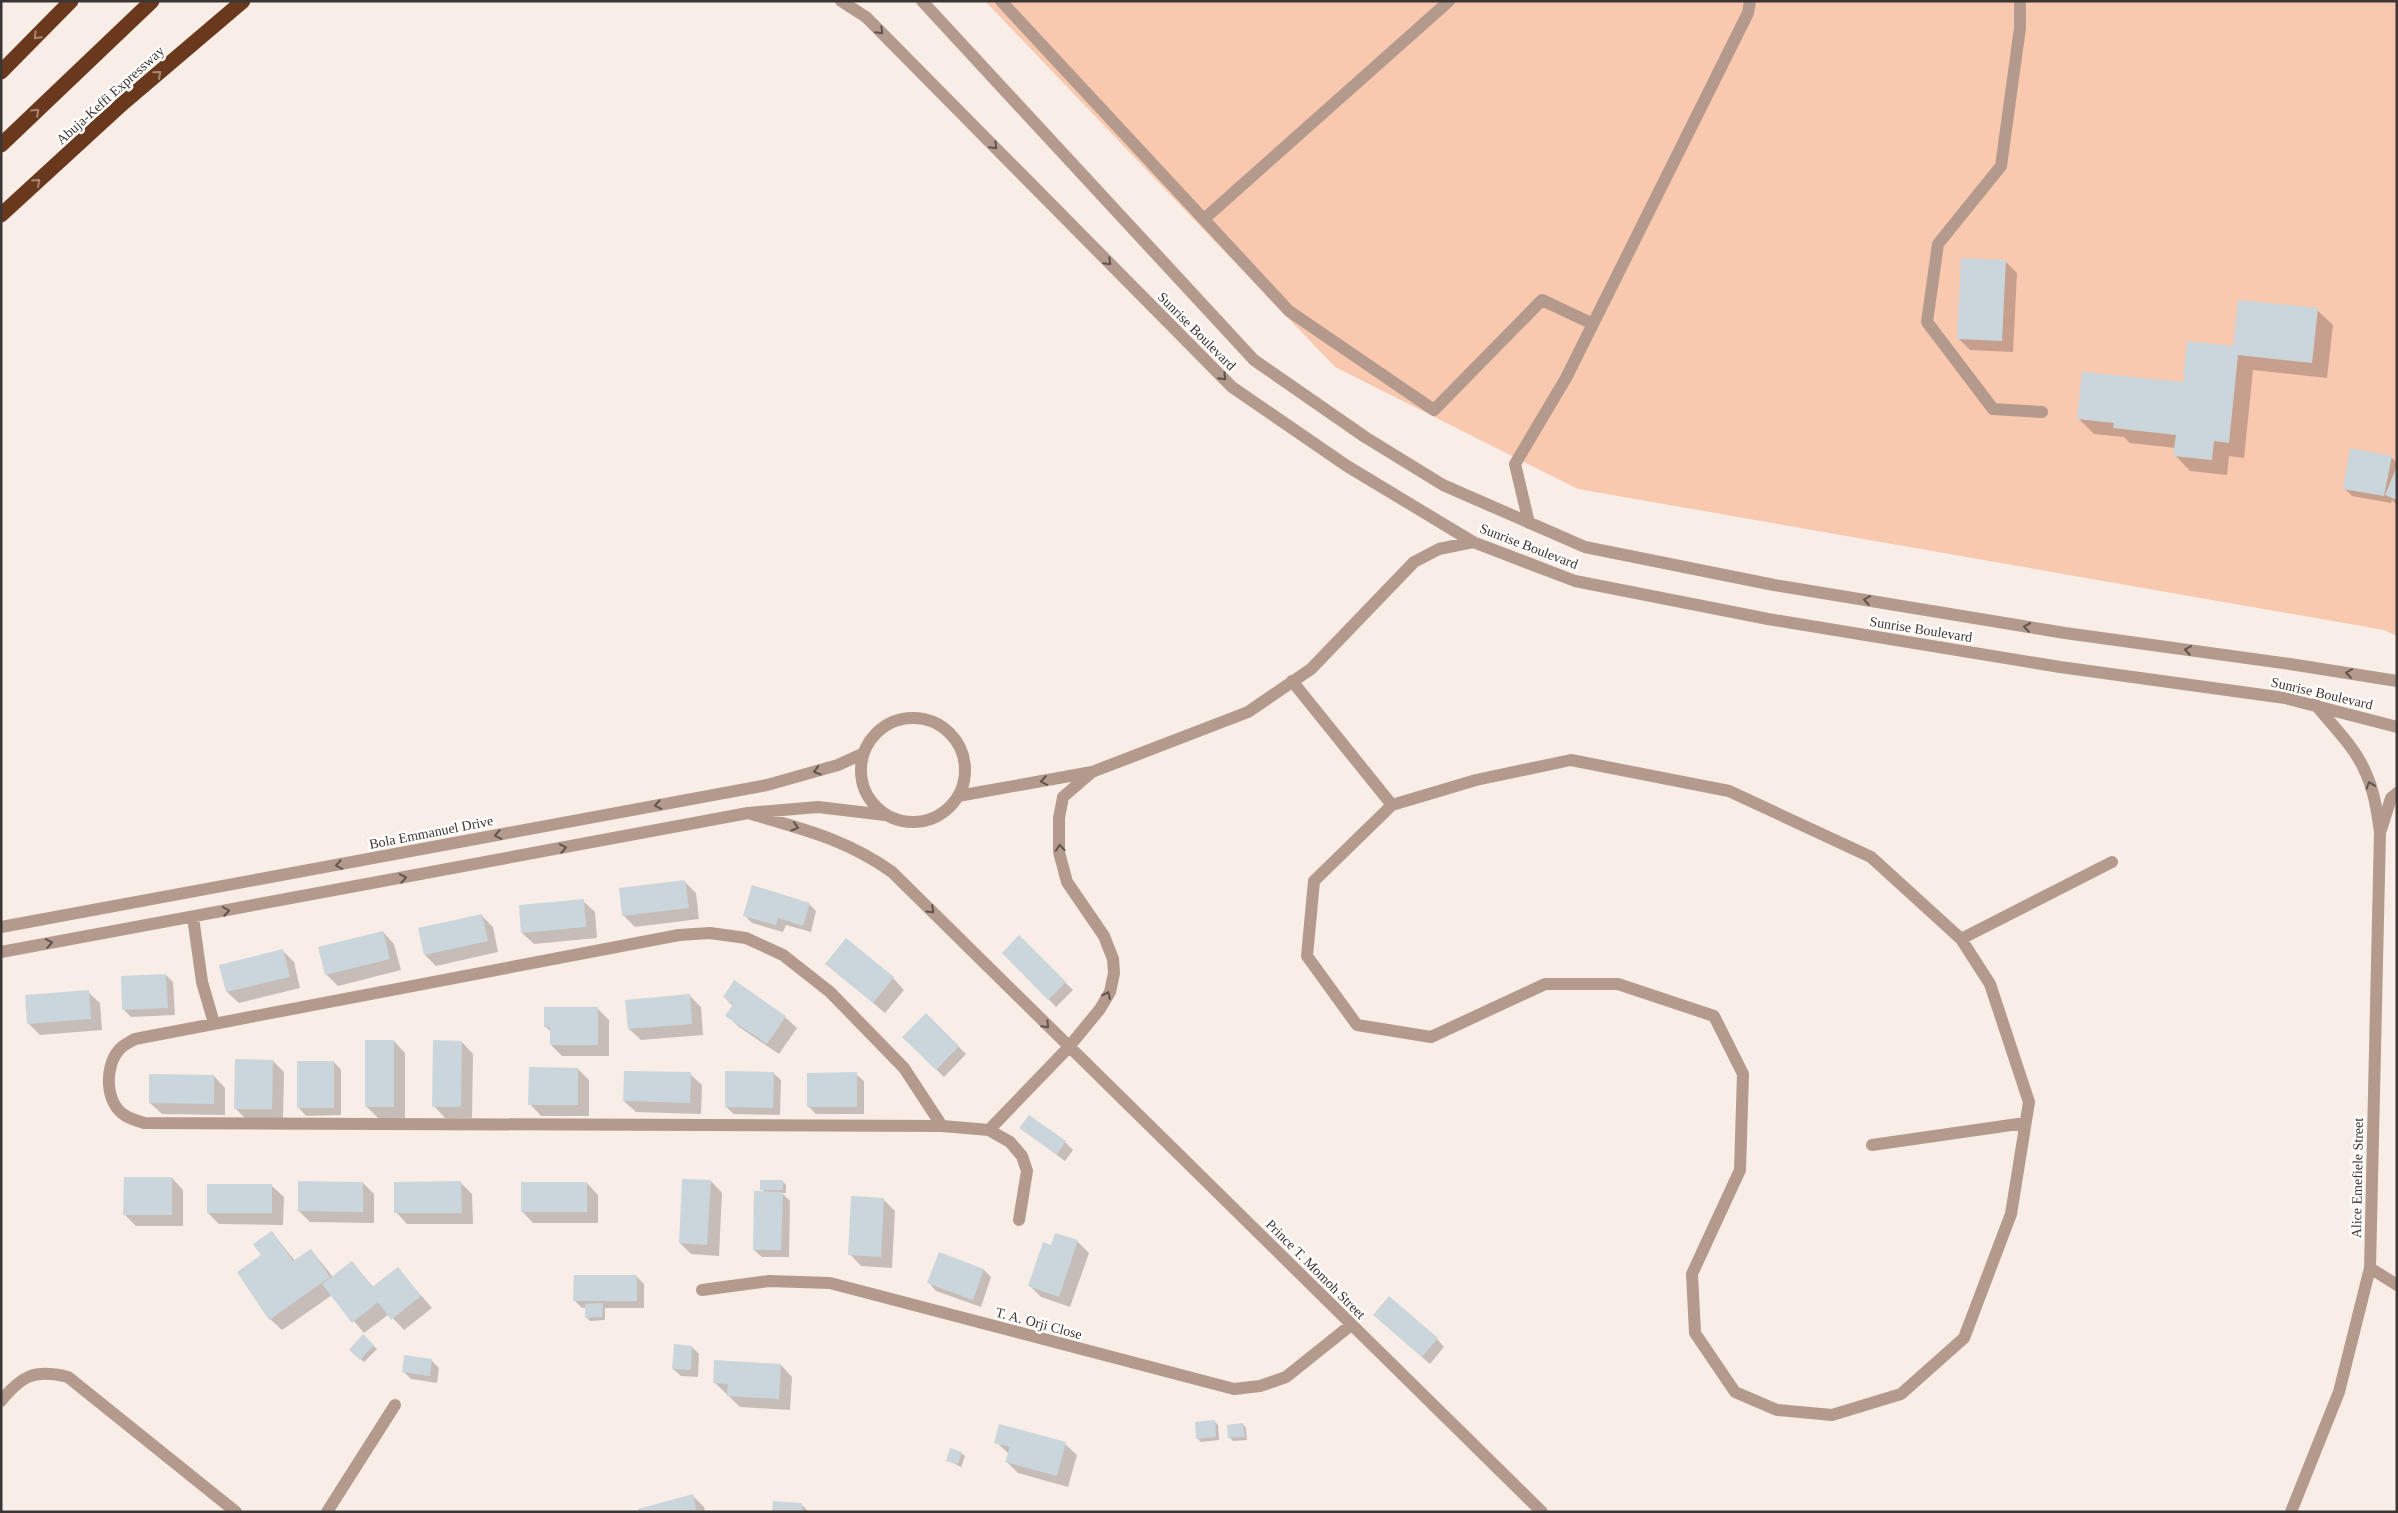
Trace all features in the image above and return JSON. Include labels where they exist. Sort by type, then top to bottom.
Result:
[{"type":"highway","points":[[1,72],[71,1]]},
{"type":"highway","points":[[1,145],[152,1]]},
{"type":"highway","name":"Abuja-Keffi Expressway","points":[[1,215],[122,104],[243,1]]},
{"type":"street","name":"Sunrise Boulevard","points":[[841,1],[866,17],[1232,387],[1347,466],[1473,542],[1575,581],[1768,619],[2060,667],[2285,698],[2315,704],[2397,727]]},
{"type":"street","name":"Sunrise Boulevard","points":[[922,1],[1254,360],[1366,437],[1443,485],[1585,547],[1774,585],[2065,633],[2290,664],[2397,681]]},
{"type":"street","points":[[1001,1],[1289,311],[1434,410],[1542,300],[1593,324]]},
{"type":"street","points":[[1204,219],[1449,1]]},
{"type":"street","points":[[1529,523],[1515,464],[1566,378],[1748,12],[1750,1]]},
{"type":"street","points":[[2020,1],[2020,28],[2001,166],[1938,244],[1927,322],[1993,409],[2042,412]]},
{"type":"street","points":[[958,796],[1092,772],[1248,712],[1311,669],[1414,562],[1439,549],[1473,542]]},
{"type":"street","points":[[1292,681],[1392,804]]},
{"type":"street","name":"Alice Emefiele Street","points":[[2290,1512],[2339,1392],[2370,1268],[2380,832],[2375,799],[2364,768],[2347,743],[2315,704]]},
{"type":"street","points":[[1,952],[748,814],[818,807],[885,815],[900,821],[917,822],[933,818],[948,809],[958,796],[964,780],[965,763],[960,746],[949,731],[934,721],[917,716],[899,718],[883,726],[870,738],[862,754],[860,772],[864,789],[872,803],[885,815]]},
{"type":"street","name":"Bola Emmanuel Drive","points":[[1,927],[767,785],[838,765],[862,754]]},
{"type":"street","points":[[1571,760],[1729,790],[1871,857],[1961,939],[1990,984],[2029,1102],[2011,1214],[1964,1338],[1901,1394],[1832,1415],[1776,1410],[1735,1392],[1695,1333],[1692,1274],[1740,1170],[1743,1074],[1714,1016],[1618,984],[1545,984],[1431,1037],[1357,1025],[1307,956],[1314,881],[1392,804],[1476,780],[1571,760]]},
{"type":"street","points":[[989,1130],[1068,1048],[1100,1010],[1110,992],[1114,973],[1113,959],[1104,936],[1067,882],[1059,852],[1059,818],[1063,797],[1092,772]]},
{"type":"street","name":"Alice Emefiele Street","points":[[2380,832],[2391,798],[2397,793]]},
{"type":"street","name":"Prince T. Momoh Street","points":[[748,814],[841,842],[874,859],[892,872],[1012,989],[1068,1048],[1542,1512]]},
{"type":"street","points":[[1961,939],[2112,862]]},
{"type":"street","points":[[193,917],[202,982],[214,1022]]},
{"type":"street","points":[[942,1126],[904,1068],[830,992],[783,955],[746,938],[710,933],[679,935],[214,1022],[135,1039],[120,1048],[114,1056],[108,1081],[113,1101],[124,1116],[144,1123],[942,1126],[989,1130],[1010,1142],[1022,1156],[1027,1171],[1019,1220]]},
{"type":"street","points":[[1872,1145],[2025,1122]]},
{"type":"street","points":[[2370,1268],[2397,1285]]},
{"type":"street","name":"T. A. Orji Close","points":[[702,1290],[769,1281],[830,1283],[1234,1389],[1260,1386],[1286,1377],[1351,1325]]},
{"type":"street","points":[[1,1401],[15,1384],[32,1374],[52,1373],[68,1378],[236,1512]]},
{"type":"street","points":[[326,1512],[395,1405]]},
{"type":"shaded area","points":[[985,1],[2397,1],[2397,636],[2384,630],[1578,489],[1335,367]]},
{"type":"building","points":[[1961,258],[2006,260],[2002,341],[1957,339]]},
{"type":"building","points":[[2238,300],[2318,308],[2312,363],[2238,355],[2229,443],[2214,441],[2212,460],[2173,456],[2176,435],[2113,428],[2114,423],[2077,419],[2082,372],[2183,382],[2187,341],[2233,346]]},
{"type":"building","points":[[2350,448],[2392,456],[2384,496],[2343,489]]},
{"type":"building","points":[[2397,466],[2397,500],[2385,495]]},
{"type":"building","points":[[685,880],[689,908],[622,916],[619,888]]},
{"type":"building","points":[[752,885],[810,903],[803,926],[778,918],[776,925],[743,916]]},
{"type":"building","points":[[584,899],[586,927],[521,933],[519,905]]},
{"type":"building","points":[[482,914],[488,941],[424,955],[418,928]]},
{"type":"building","points":[[383,931],[390,959],[325,975],[318,947]]},
{"type":"building","points":[[1019,935],[1066,982],[1048,1000],[1002,953]]},
{"type":"building","points":[[846,938],[894,977],[873,1003],[825,964]]},
{"type":"building","points":[[283,949],[290,977],[226,992],[219,965]]},
{"type":"building","points":[[166,974],[168,1008],[122,1010],[121,976]]},
{"type":"building","points":[[734,980],[786,1016],[767,1044],[725,1016],[733,1004],[723,997]]},
{"type":"building","points":[[89,990],[91,1019],[27,1024],[25,995]]},
{"type":"building","points":[[690,994],[692,1024],[628,1029],[625,1000]]},
{"type":"building","points":[[544,1007],[598,1007],[598,1045],[550,1045],[550,1027],[544,1027]]},
{"type":"building","points":[[926,1013],[959,1046],[936,1070],[902,1037]]},
{"type":"building","points":[[365,1040],[394,1040],[394,1107],[365,1107]]},
{"type":"building","points":[[433,1040],[462,1041],[461,1107],[432,1107]]},
{"type":"building","points":[[235,1059],[273,1060],[272,1109],[234,1109]]},
{"type":"building","points":[[297,1061],[334,1061],[334,1108],[297,1108]]},
{"type":"building","points":[[529,1067],[578,1068],[578,1105],[528,1105]]},
{"type":"building","points":[[624,1071],[691,1072],[690,1103],[623,1101]]},
{"type":"building","points":[[725,1071],[774,1072],[773,1108],[725,1107]]},
{"type":"building","points":[[857,1072],[857,1107],[807,1107],[807,1073]]},
{"type":"building","points":[[149,1074],[214,1075],[214,1104],[149,1103]]},
{"type":"building","points":[[1029,1115],[1066,1141],[1057,1155],[1019,1128]]},
{"type":"building","points":[[124,1177],[172,1177],[172,1215],[123,1215]]},
{"type":"building","points":[[682,1179],[711,1180],[707,1245],[679,1243]]},
{"type":"building","points":[[760,1180],[783,1180],[783,1190],[760,1190]]},
{"type":"building","points":[[298,1181],[363,1182],[363,1212],[298,1211]]},
{"type":"building","points":[[461,1181],[462,1213],[394,1213],[394,1182]]},
{"type":"building","points":[[521,1182],[587,1182],[587,1212],[521,1212]]},
{"type":"building","points":[[207,1184],[272,1184],[272,1213],[207,1213]]},
{"type":"building","points":[[754,1191],[783,1192],[781,1250],[753,1250]]},
{"type":"building","points":[[851,1196],[884,1198],[881,1257],[848,1255]]},
{"type":"building","points":[[272,1231],[293,1261],[311,1249],[330,1277],[269,1320],[237,1272],[261,1255],[253,1244]]},
{"type":"building","points":[[1055,1233],[1078,1240],[1059,1297],[1028,1286],[1043,1242],[1051,1245]]},
{"type":"building","points":[[939,1252],[984,1269],[973,1300],[927,1283]]},
{"type":"building","points":[[352,1261],[372,1287],[398,1267],[421,1296],[391,1320],[378,1302],[352,1323],[322,1284]]},
{"type":"building","points":[[574,1275],[637,1275],[637,1301],[573,1301]]},
{"type":"building","points":[[1389,1296],[1438,1338],[1422,1357],[1373,1315]]},
{"type":"building","points":[[603,1303],[602,1317],[585,1318],[585,1304]]},
{"type":"building","points":[[363,1334],[374,1345],[360,1360],[349,1350]]},
{"type":"building","points":[[674,1344],[692,1346],[691,1370],[672,1369]]},
{"type":"building","points":[[404,1355],[432,1359],[430,1376],[402,1372]]},
{"type":"building","points":[[714,1360],[781,1364],[779,1399],[727,1396],[728,1384],[713,1383]]},
{"type":"building","points":[[1215,1420],[1216,1437],[1196,1439],[1195,1422]]},
{"type":"building","points":[[1243,1423],[1245,1437],[1228,1438],[1227,1425]]},
{"type":"building","points":[[999,1424],[1066,1442],[1057,1476],[1005,1462],[1010,1447],[994,1443]]},
{"type":"building","points":[[950,1448],[962,1452],[958,1464],[946,1461]]},
{"type":"building","points":[[693,1494],[697,1512],[638,1512],[638,1509]]},
{"type":"building","points":[[773,1501],[802,1503],[802,1512],[772,1512]]}]
